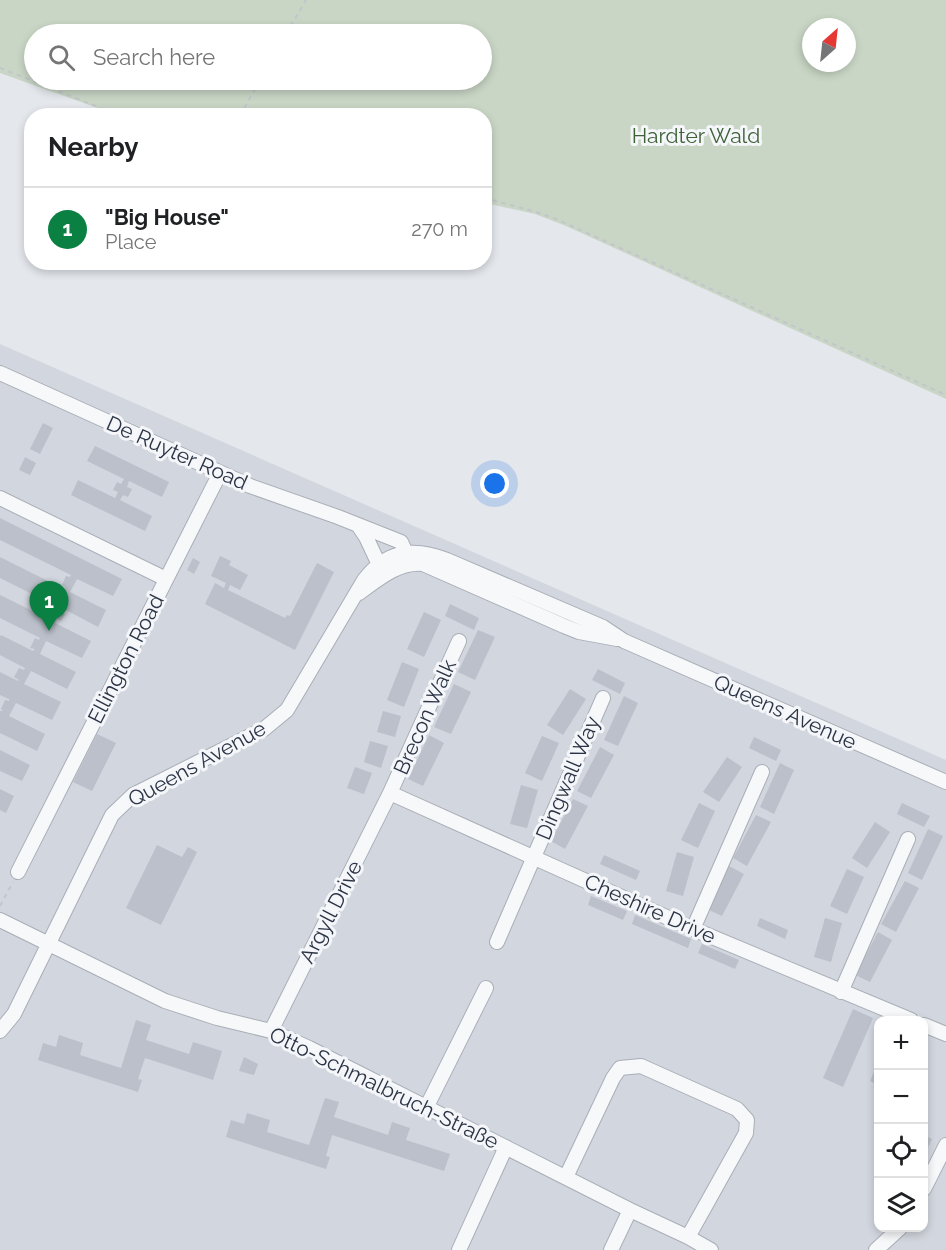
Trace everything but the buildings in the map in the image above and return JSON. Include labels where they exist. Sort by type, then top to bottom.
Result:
[{"type":"lane","name":"De Ruyter Road","points":[[0,373],[250,486],[401,542],[409,558]]},
{"type":"lane","points":[[166,579],[220,472]]},
{"type":"lane","name":"Ellington Road","points":[[0,498],[166,579],[18,872]]},
{"type":"lane","points":[[358,525],[382,570]]},
{"type":"lane","name":"Queens Avenue","points":[[0,1031],[14,1014],[50,945],[112,815],[133,795],[264,729],[287,710],[371,571],[402,566],[409,558],[579,632],[624,641],[946,782]]},
{"type":"lane","name":"Brecon Walk","points":[[390,793],[459,641]]},
{"type":"lane","name":"Dingwall Way","points":[[497,942],[603,698]]},
{"type":"lane","points":[[693,929],[762,772]]},
{"type":"lane","name":"Cheshire Drive","points":[[390,793],[693,929],[901,1016]]},
{"type":"lane","name":"Argyll Drive","points":[[271,1031],[390,793]]},
{"type":"lane","points":[[841,992],[908,839]]},
{"type":"lane","name":"Otto-Schmalbruch-Straße","points":[[0,920],[165,1001],[217,1018],[271,1031],[427,1106],[711,1250]]},
{"type":"lane","points":[[427,1106],[486,988]]},
{"type":"lane","points":[[928,1027],[946,1034]]},
{"type":"lane","points":[[566,1177],[613,1078],[620,1068],[641,1066],[737,1109],[747,1120],[746,1133],[688,1237]]},
{"type":"lane","points":[[928,1181],[946,1145]]},
{"type":"lane","points":[[459,1250],[506,1147]]},
{"type":"lane","points":[[611,1250],[630,1210]]},
{"type":"lane","points":[[876,1250],[895,1232]]},
{"type":"path","points":[[292,24],[306,0]]},
{"type":"path","points":[[0,68],[24,78]]},
{"type":"path","points":[[55,90],[101,108]]},
{"type":"path","points":[[244,108],[254,90]]},
{"type":"path","points":[[492,200],[556,219],[946,396]]},
{"type":"path","points":[[0,906],[18,872]]},
{"type":"shaded area","points":[[0,344],[946,760],[946,1250],[0,1250]]},
{"type":"green space","name":"Hardter Wald","points":[[0,0],[946,0],[946,399],[566,226],[535,214],[492,205],[492,108],[98,108],[47,90],[492,90],[492,24],[24,24],[24,82],[0,73]]},
{"type":"place","name":"\"Big House\"","points":[[49,631]]}]
